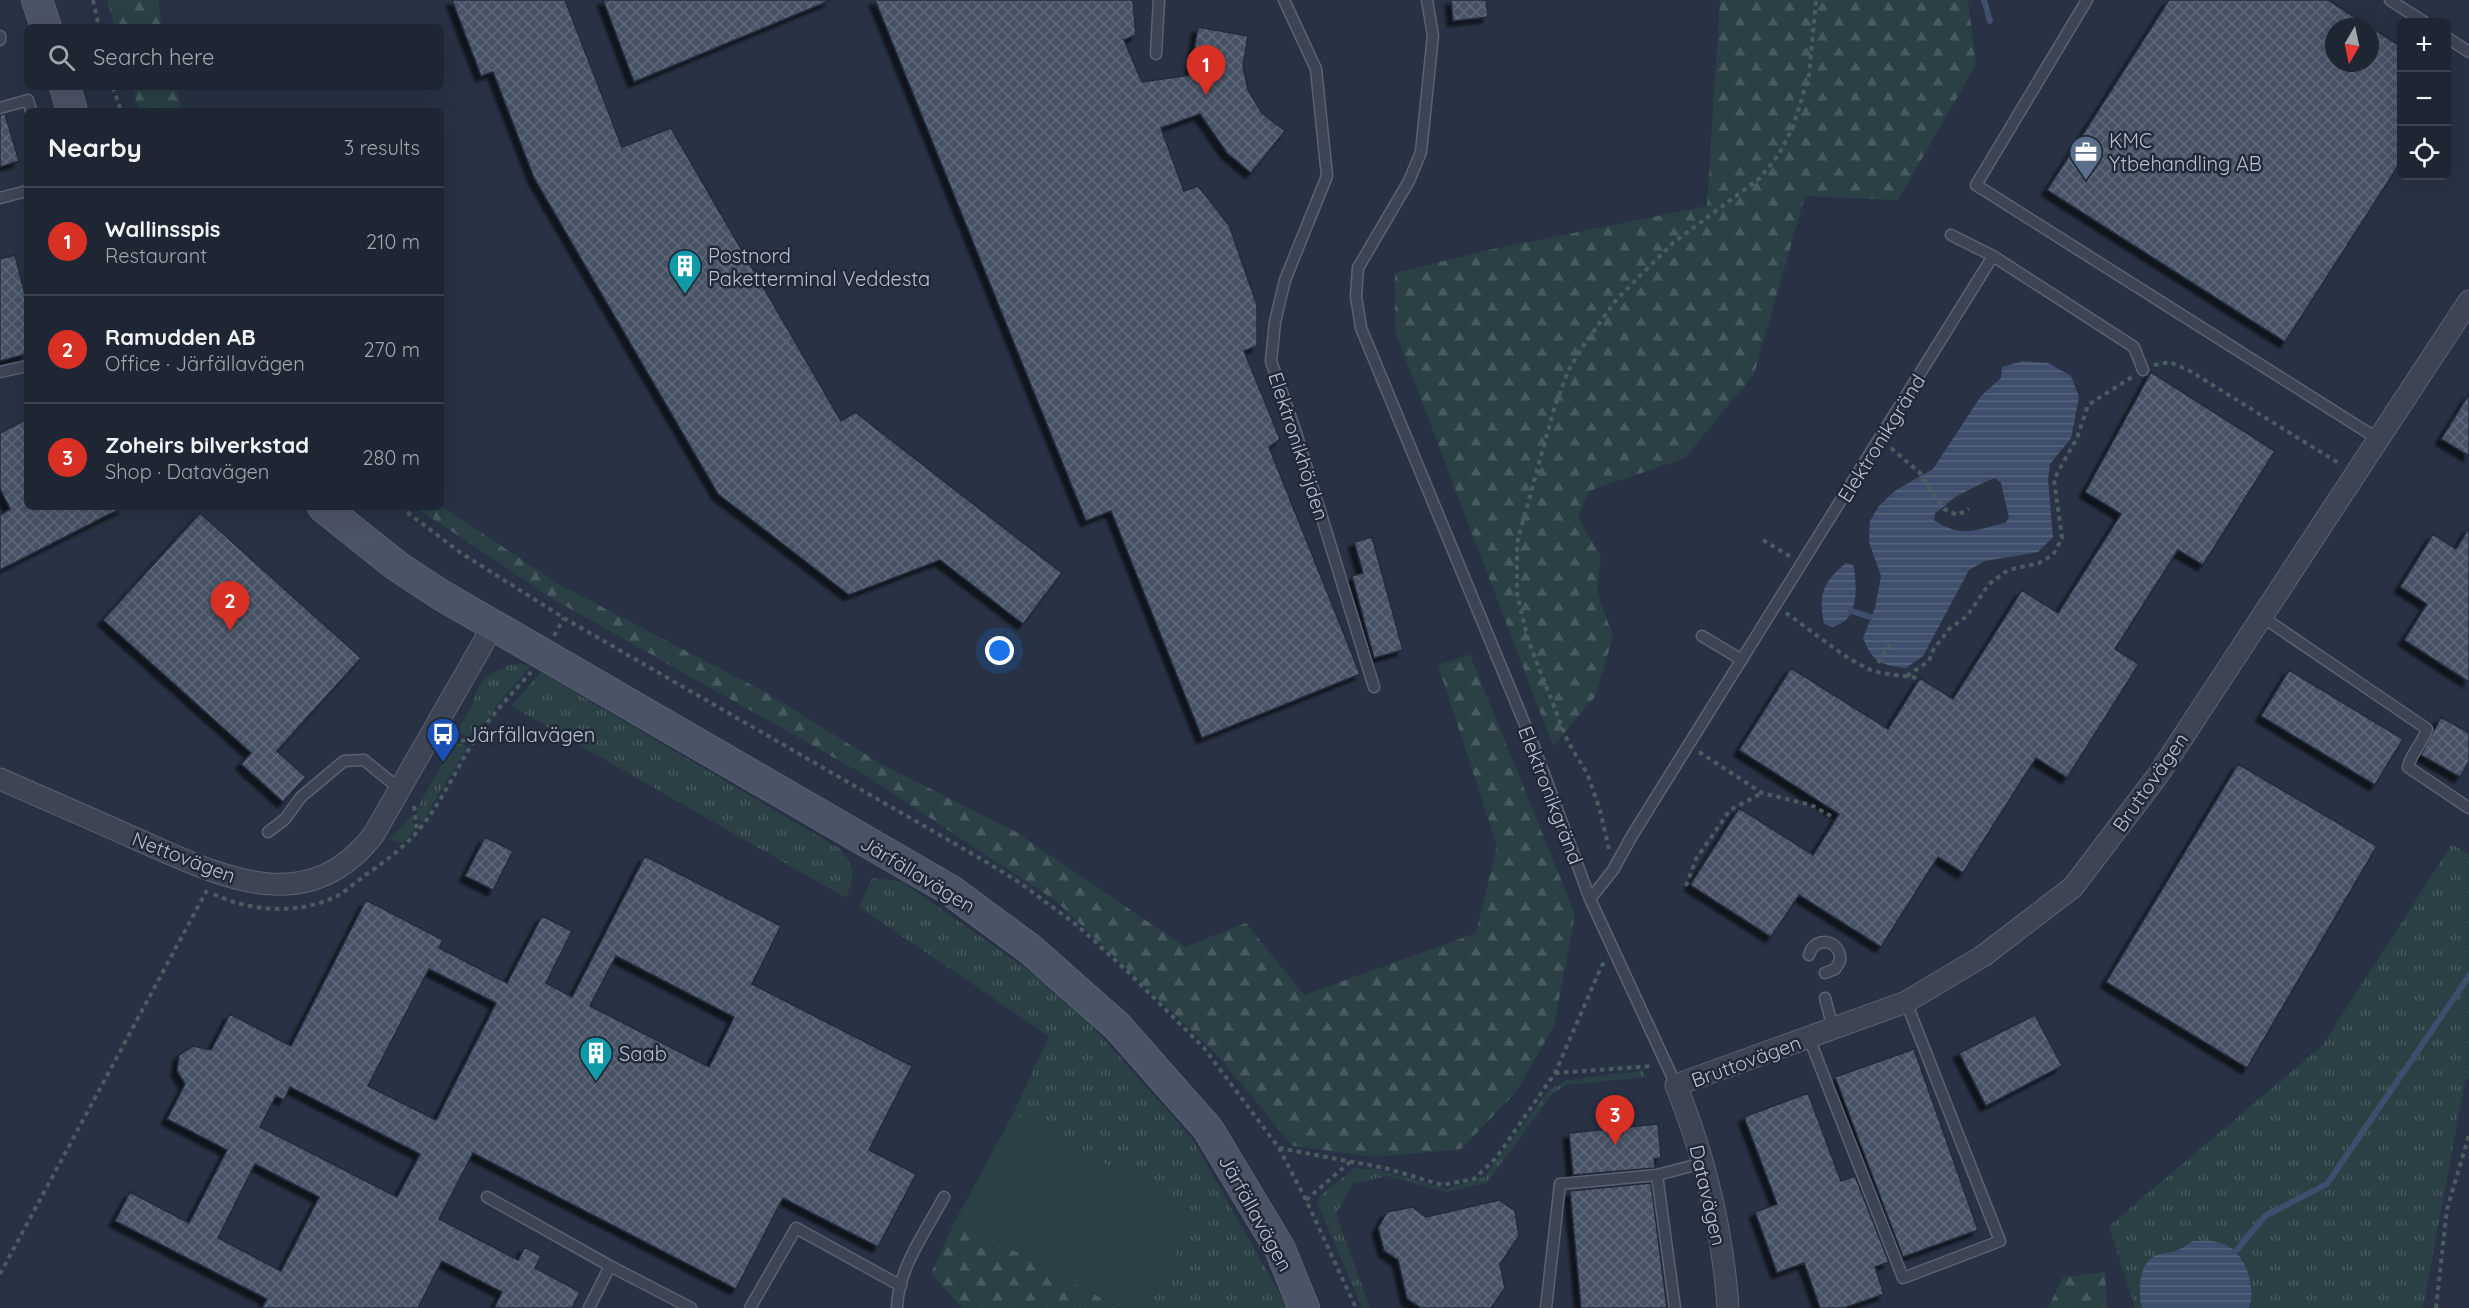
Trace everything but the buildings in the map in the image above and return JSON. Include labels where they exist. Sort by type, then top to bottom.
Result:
[{"type":"street","points":[[37,0],[45,24]]},
{"type":"street","points":[[48,0],[52,24]]},
{"type":"street","points":[[66,90],[71,108]]},
{"type":"street","name":"Bruttovägen","points":[[1677,1085],[1906,1002],[1983,956],[2073,887],[2158,775],[2260,616],[2469,301]]},
{"type":"street","name":"Järfällavägen","points":[[327,510],[397,566],[493,626],[950,890],[1030,949],[1117,1026],[1208,1128],[1280,1249],[1304,1308]]},
{"type":"street","name":"Nettovägen","points":[[0,779],[219,873],[267,885],[306,881],[326,875],[355,858],[410,794],[493,626]]},
{"type":"street","name":"Datavägen","points":[[1677,1085],[1703,1163],[1717,1228],[1728,1308]]},
{"type":"lane","points":[[1156,54],[1159,0]]},
{"type":"lane","name":"Elektronikhöjden","points":[[1284,0],[1316,69],[1327,176],[1285,280],[1275,322],[1271,361],[1296,433],[1374,687]]},
{"type":"lane","name":"Elektronikgränd","points":[[1428,0],[1433,35],[1421,152],[1409,181],[1358,268],[1356,296],[1361,327],[1533,744],[1590,899],[1666,1066],[1677,1085]]},
{"type":"lane","points":[[2087,0],[1976,185],[2378,439]]},
{"type":"lane","points":[[2390,0],[2418,18]]},
{"type":"lane","points":[[2451,40],[2469,52]]},
{"type":"lane","points":[[0,108],[28,100],[30,108]]},
{"type":"lane","points":[[0,198],[24,192]]},
{"type":"lane","points":[[1951,235],[1993,256],[2134,347],[2143,370]]},
{"type":"lane","name":"Elektronikgränd","points":[[1590,899],[1613,870],[1993,256]]},
{"type":"lane","points":[[0,372],[24,367]]},
{"type":"lane","points":[[2260,616],[2427,729],[2425,737],[2409,761],[2409,767],[2469,808]]},
{"type":"lane","points":[[1702,636],[1742,660]]},
{"type":"lane","points":[[268,832],[285,819],[300,797],[344,761],[364,760],[410,794]]},
{"type":"lane","points":[[1809,956],[1813,946],[1818,942],[1834,944],[1840,956],[1830,971]]},
{"type":"lane","points":[[1825,998],[1833,1028]]},
{"type":"lane","points":[[1809,1038],[1903,1278],[2000,1241],[1906,1002]]},
{"type":"lane","points":[[1546,1308],[1560,1184],[1657,1175],[1703,1163]]},
{"type":"lane","points":[[1657,1175],[1675,1308]]},
{"type":"lane","points":[[487,1197],[690,1308]]},
{"type":"lane","points":[[897,1308],[906,1268],[944,1197]]},
{"type":"lane","points":[[750,1308],[796,1228],[901,1286]]},
{"type":"lane","points":[[589,1308],[610,1266]]},
{"type":"path","points":[[93,0],[98,24]]},
{"type":"path","points":[[1613,870],[1600,810],[1590,783],[1568,742],[1528,640],[1516,593],[1517,543],[1554,409],[1568,372],[1585,343],[1617,299],[1673,243],[1760,178],[1779,154],[1793,127],[1809,75],[1816,0]]},
{"type":"path","points":[[114,90],[120,108]]},
{"type":"path","points":[[1907,676],[1929,662],[1933,650],[1949,629],[1967,615],[1989,584],[2008,570],[2039,564],[2053,555],[2062,538],[2054,479],[2076,438],[2088,405],[2151,365],[2170,362],[2190,371],[2355,473]]},
{"type":"path","points":[[1880,440],[1920,473],[1944,509],[1957,515],[1969,509]]},
{"type":"path","points":[[1763,540],[1802,563]]},
{"type":"path","points":[[1775,606],[1814,631],[1837,650],[1872,670],[1917,678]]},
{"type":"path","points":[[551,640],[564,618]]},
{"type":"path","points":[[1878,663],[1890,644]]},
{"type":"path","points":[[337,895],[402,849],[438,804],[474,741],[533,669]]},
{"type":"path","points":[[447,748],[453,739],[474,741]]},
{"type":"path","points":[[1689,745],[1762,793],[1811,805],[1831,816]]},
{"type":"path","points":[[1686,886],[1696,860],[1730,810],[1762,793]]},
{"type":"path","points":[[410,794],[417,831]]},
{"type":"path","points":[[0,1274],[207,890]]},
{"type":"path","points":[[1280,1148],[1385,1168],[1442,1185],[1474,1179],[1496,1158],[1555,1073],[1602,966],[1616,954]]},
{"type":"path","points":[[1555,1073],[1666,1066]]},
{"type":"path","points":[[2436,1308],[2446,1209],[2469,1135]]},
{"type":"path","points":[[1306,1200],[1350,1162]]},
{"type":"green space","points":[[107,0],[158,0],[162,24],[114,24]]},
{"type":"green space","points":[[1720,0],[1968,0],[1976,65],[1898,200],[1805,196],[1754,374],[1685,458],[1589,491],[1578,517],[1601,557],[1597,592],[1613,636],[1595,697],[1553,746],[1395,331],[1395,273],[1489,250],[1707,206]]},
{"type":"green space","points":[[133,90],[177,90],[181,108],[138,108]]},
{"type":"green space","points":[[444,508],[560,585],[770,695],[878,762],[1016,832],[1185,947],[1246,923],[1304,995],[1476,933],[1497,846],[1438,665],[1470,655],[1575,914],[1554,1026],[1516,1092],[1461,1149],[1375,1157],[1293,1146],[1218,1056],[1056,901],[868,777],[553,599],[420,510],[444,510]]},
{"type":"green space","points":[[523,664],[530,667],[500,701],[475,735],[468,737],[456,732],[472,707],[484,678],[508,665]]},
{"type":"green space","points":[[541,672],[840,849],[849,862],[852,872],[846,898],[511,706]]},
{"type":"green space","points":[[455,744],[467,747],[422,822],[418,814],[419,805]]},
{"type":"green space","points":[[412,815],[414,830],[408,838],[402,843],[392,840],[392,837]]},
{"type":"green space","points":[[2452,844],[2469,855],[2469,1078],[2465,1081],[2423,1308],[2135,1308],[2109,1226],[2322,1046]]},
{"type":"green space","points":[[872,878],[901,881],[1065,996],[1191,1137],[1288,1308],[1146,1308],[1196,1214],[1013,1114],[1049,1036],[859,907]]},
{"type":"green space","points":[[1643,1071],[1646,1077],[1566,1085],[1551,1095],[1487,1183],[1446,1192],[1386,1176],[1353,1184],[1336,1214],[1370,1308],[1362,1308],[1318,1204],[1320,1196],[1355,1168],[1378,1170],[1447,1189],[1484,1177],[1548,1091],[1567,1080]]},
{"type":"green space","points":[[1013,1114],[1197,1214],[1146,1308],[1120,1308],[956,1219]]},
{"type":"green space","points":[[956,1219],[1120,1308],[962,1308],[931,1273]]},
{"type":"green space","points":[[2105,1272],[2107,1308],[2046,1308],[2063,1277]]},
{"type":"water","points":[[2023,361],[2048,363],[2071,376],[2079,397],[2071,438],[2050,464],[2048,480],[2053,537],[2038,552],[1985,561],[1969,570],[1923,656],[1906,668],[1884,664],[1874,657],[1863,638],[1875,608],[1881,576],[1869,542],[1870,521],[1879,506],[1896,490],[1933,469],[1981,396],[2001,378],[2002,367]],"holes":[[[1995,478],[2001,483],[2009,518],[2005,523],[1977,530],[1960,531],[1943,526],[1934,520],[1935,513],[1959,495]]]},
{"type":"water","points":[[1846,563],[1853,565],[1856,586],[1855,601],[1846,620],[1833,627],[1824,624],[1822,597],[1827,583]]},
{"type":"water","points":[[2193,1241],[2217,1242],[2235,1251],[2250,1278],[2249,1308],[2142,1308],[2140,1280],[2149,1260],[2156,1255],[2178,1250]]},
{"type":"waterway","points":[[1984,0],[1990,21]]},
{"type":"waterway","points":[[1851,611],[1870,617]]},
{"type":"waterway","points":[[2235,1252],[2265,1216],[2327,1184],[2469,976]]},
{"type":"place","name":"Wallinsspis","points":[[1206,95]]},
{"type":"place","name":"KMC Ytbehandling AB","points":[[2086,181]]},
{"type":"place","name":"Postnord Paketterminal Veddesta","points":[[685,295]]},
{"type":"place","name":"Ramudden AB","points":[[230,631]]},
{"type":"place","name":"Järfällavägen","points":[[443,763]]},
{"type":"place","name":"Saab","points":[[596,1082]]},
{"type":"place","name":"Zoheirs bilverkstad","points":[[1615,1145]]}]
